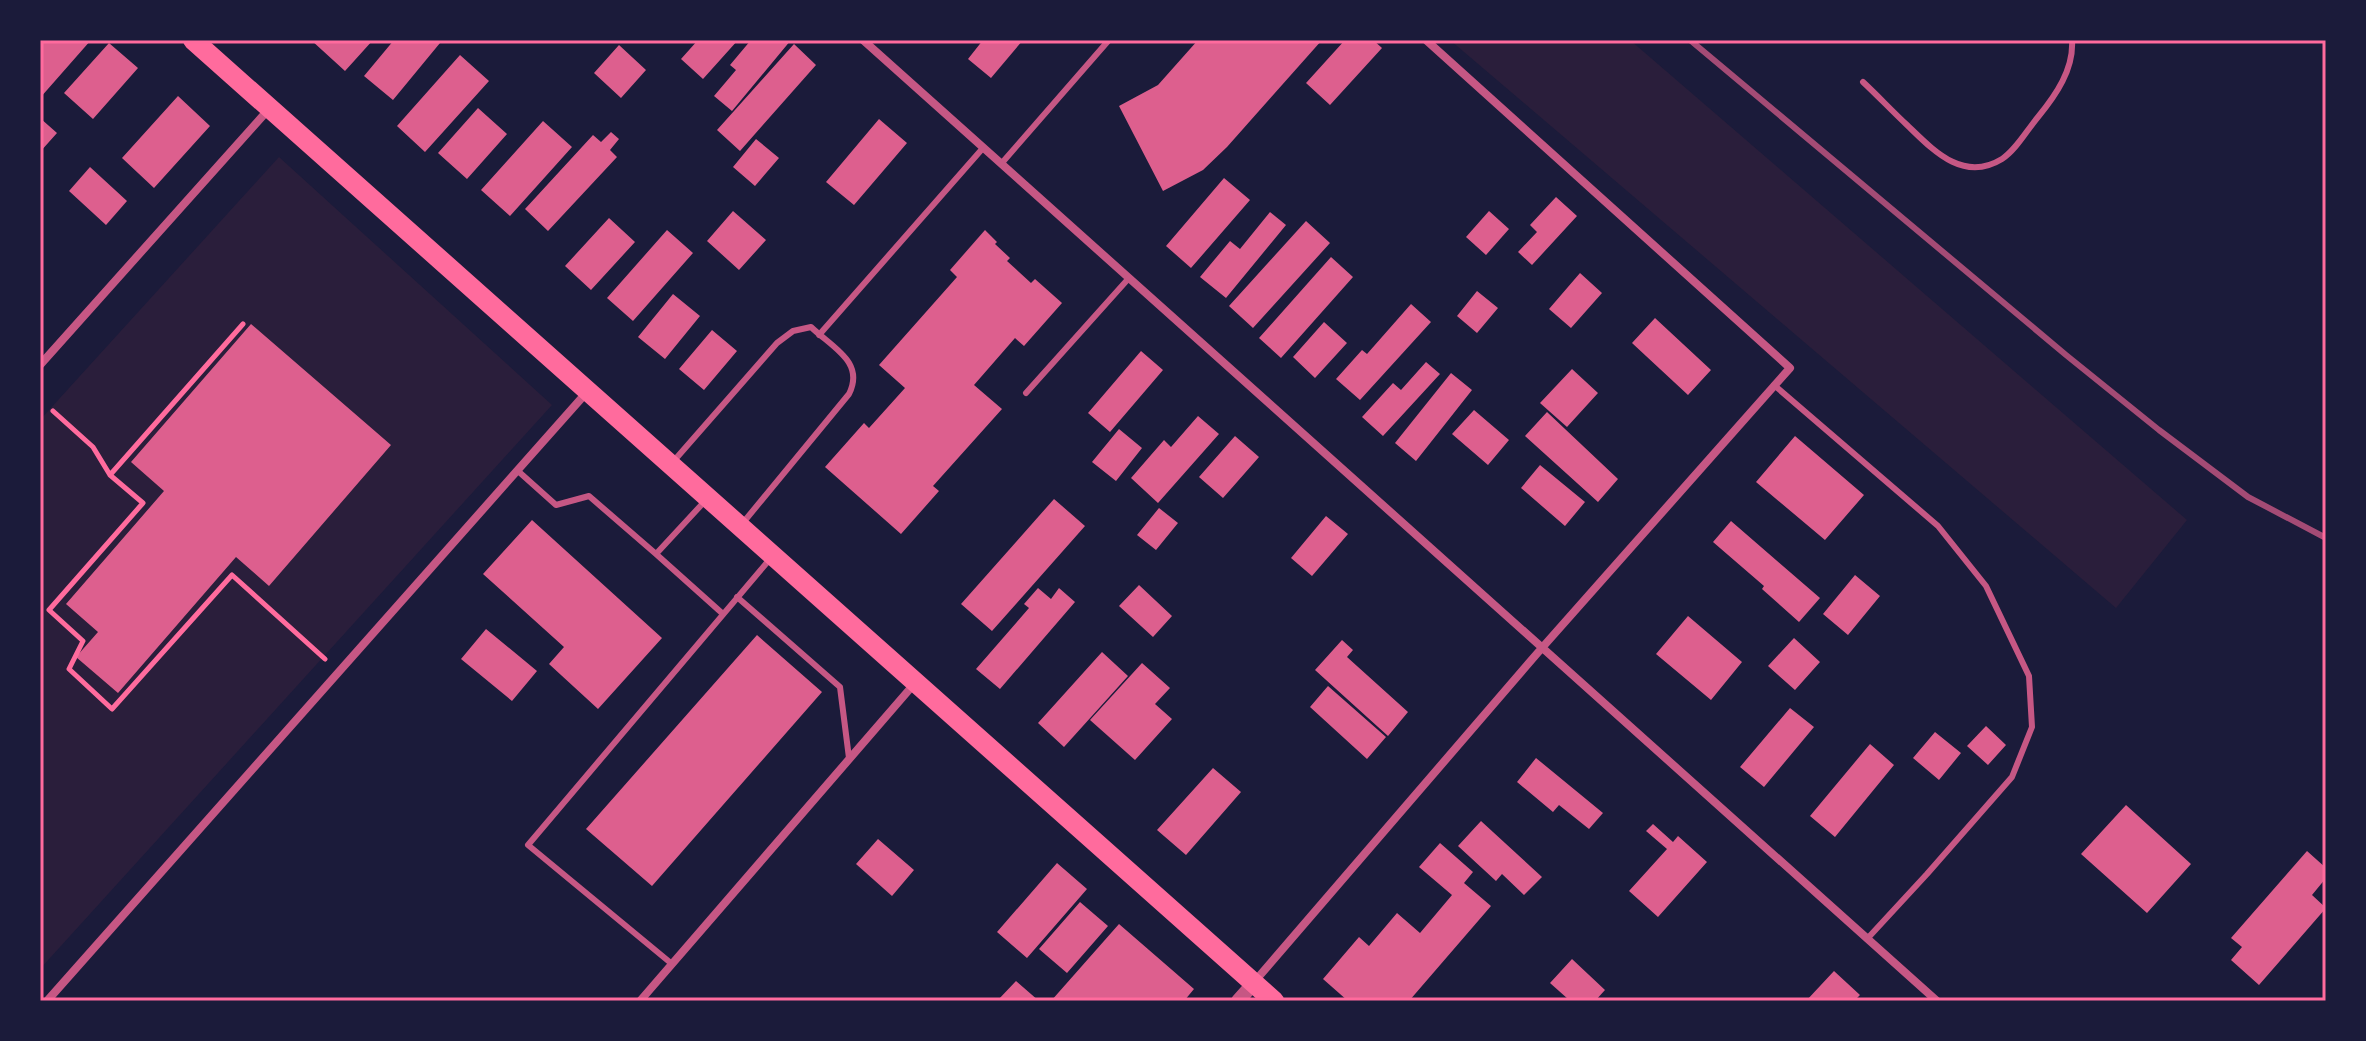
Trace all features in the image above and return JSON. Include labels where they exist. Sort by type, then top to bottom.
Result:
[{"type":"main road","points":[[193,40],[1274,1001]]},
{"type":"street","points":[[863,40],[1937,1001]]},
{"type":"street","points":[[1238,1001],[1541,649],[1790,368],[1426,40]]},
{"type":"street","points":[[40,365],[269,109]]},
{"type":"street","points":[[47,1001],[588,392]]},
{"type":"street","points":[[640,1001],[915,683]]},
{"type":"lane","points":[[1001,164],[1109,40]]},
{"type":"lane","points":[[1863,82],[1940,157],[1972,168],[1989,165],[2005,157],[2065,77],[2073,53],[2072,40]]},
{"type":"lane","points":[[819,335],[983,148]]},
{"type":"lane","points":[[1026,393],[1129,278]]},
{"type":"lane","points":[[670,465],[777,343],[793,331],[811,327],[852,364],[856,381],[849,394],[740,527]]},
{"type":"lane","points":[[1774,385],[1938,526],[1986,586],[2029,676],[2032,727],[2012,777],[1867,939]]},
{"type":"lane","points":[[518,471],[556,505],[589,496],[723,614]]},
{"type":"lane","points":[[656,554],[708,498]]},
{"type":"lane","points":[[672,964],[528,845],[772,556]]},
{"type":"lane","points":[[737,597],[840,687],[849,759]]},
{"type":"path","points":[[110,475],[243,324]]},
{"type":"path","points":[[53,411],[93,447],[110,475],[143,503],[49,610],[83,641],[69,669],[112,709],[232,575],[325,659]]},
{"type":"shaded area","points":[[1450,40],[1630,40],[2187,520],[2116,608]]},
{"type":"shaded area","points":[[279,157],[552,405],[40,969],[40,420]]},
{"type":"building","points":[[40,40],[91,40],[40,98]]},
{"type":"building","points":[[311,40],[373,40],[345,71]]},
{"type":"building","points":[[394,40],[436,40],[440,43],[393,100],[364,76]]},
{"type":"building","points":[[698,40],[738,40],[703,79],[681,59]]},
{"type":"building","points":[[751,40],[791,40],[732,111],[714,96],[736,70],[730,65]]},
{"type":"building","points":[[983,40],[1023,40],[991,78],[968,59]]},
{"type":"building","points":[[1198,40],[1322,40],[1203,170],[1163,191],[1119,106],[1158,85]]},
{"type":"building","points":[[1345,40],[1373,40],[1382,48],[1330,105],[1306,83]]},
{"type":"building","points":[[109,43],[138,68],[93,119],[64,93]]},
{"type":"building","points":[[794,44],[816,65],[740,151],[717,130]]},
{"type":"building","points":[[619,45],[646,70],[621,98],[594,73]]},
{"type":"building","points":[[460,55],[489,81],[425,152],[397,126]]},
{"type":"building","points":[[178,96],[210,126],[154,188],[122,158]]},
{"type":"building","points":[[478,108],[507,134],[467,179],[438,153]]},
{"type":"building","points":[[40,118],[57,133],[40,152]]},
{"type":"building","points":[[879,119],[907,143],[854,205],[826,182]]},
{"type":"building","points":[[543,121],[572,147],[510,216],[481,190]]},
{"type":"building","points":[[611,132],[619,139],[610,150],[617,157],[548,231],[525,209],[593,135],[601,142]]},
{"type":"building","points":[[756,139],[779,158],[755,186],[733,167]]},
{"type":"building","points":[[90,167],[127,201],[106,225],[69,191]]},
{"type":"building","points":[[1224,178],[1250,200],[1191,268],[1166,246]]},
{"type":"building","points":[[1556,197],[1577,216],[1532,265],[1518,252],[1537,232],[1530,225]]},
{"type":"building","points":[[733,211],[766,240],[739,270],[707,241]]},
{"type":"building","points":[[1489,211],[1509,229],[1486,255],[1466,237]]},
{"type":"building","points":[[1270,212],[1286,225],[1226,298],[1200,277],[1230,241],[1240,249]]},
{"type":"building","points":[[609,218],[635,242],[591,290],[565,266]]},
{"type":"building","points":[[1306,221],[1330,243],[1253,328],[1229,306]]},
{"type":"building","points":[[667,230],[693,253],[633,321],[607,298]]},
{"type":"building","points":[[985,230],[1010,258],[1007,261],[1031,283],[1035,279],[1062,303],[1024,346],[1015,338],[974,385],[1002,409],[933,486],[939,491],[901,534],[825,467],[864,423],[869,428],[905,388],[879,365],[957,277],[950,270]]},
{"type":"building","points":[[1331,257],[1353,277],[1281,358],[1259,338]]},
{"type":"building","points":[[1580,273],[1602,293],[1571,328],[1549,309]]},
{"type":"building","points":[[1477,291],[1498,308],[1477,333],[1457,316]]},
{"type":"building","points":[[673,294],[700,316],[665,359],[638,337]]},
{"type":"building","points":[[1411,304],[1431,322],[1360,400],[1336,379],[1362,350],[1367,354]]},
{"type":"building","points":[[1655,318],[1711,370],[1688,395],[1632,343]]},
{"type":"building","points":[[1324,322],[1347,343],[1315,378],[1293,357]]},
{"type":"building","points":[[251,324],[391,445],[269,586],[236,557],[118,693],[76,657],[98,632],[66,604],[164,491],[131,462]]},
{"type":"building","points":[[712,330],[737,351],[704,390],[679,369]]},
{"type":"building","points":[[1141,351],[1163,370],[1110,432],[1088,413]]},
{"type":"building","points":[[1426,362],[1440,374],[1383,436],[1362,417],[1393,383],[1401,390]]},
{"type":"building","points":[[1572,369],[1598,393],[1567,427],[1540,403]]},
{"type":"building","points":[[1451,373],[1472,390],[1416,461],[1395,443]]},
{"type":"building","points":[[1474,410],[1509,440],[1488,465],[1452,434]]},
{"type":"building","points":[[1547,412],[1618,479],[1598,502],[1525,436]]},
{"type":"building","points":[[1198,416],[1219,434],[1158,503],[1131,478],[1164,440],[1171,447]]},
{"type":"building","points":[[1119,429],[1142,448],[1116,481],[1092,462]]},
{"type":"building","points":[[1235,436],[1259,457],[1223,498],[1199,477]]},
{"type":"building","points":[[1795,436],[1864,495],[1825,540],[1756,482]]},
{"type":"building","points":[[1540,465],[1585,502],[1565,526],[1521,488]]},
{"type":"building","points":[[1054,499],[1085,526],[992,631],[961,604]]},
{"type":"building","points":[[1159,508],[1178,523],[1156,550],[1137,535]]},
{"type":"building","points":[[1326,516],[1348,534],[1312,576],[1291,558]]},
{"type":"building","points":[[532,520],[662,638],[598,709],[549,664],[564,647],[483,574]]},
{"type":"building","points":[[1731,521],[1820,598],[1799,622],[1762,589],[1764,586],[1713,542]]},
{"type":"building","points":[[1855,575],[1880,596],[1848,635],[1823,614]]},
{"type":"building","points":[[1139,585],[1172,616],[1153,637],[1119,606]]},
{"type":"building","points":[[1038,588],[1051,599],[1059,588],[1075,602],[1000,689],[976,669],[1029,608],[1024,604]]},
{"type":"building","points":[[1688,616],[1742,662],[1711,700],[1656,654]]},
{"type":"building","points":[[486,629],[537,671],[512,701],[461,659]]},
{"type":"building","points":[[757,635],[822,692],[652,886],[586,829]]},
{"type":"building","points":[[1794,638],[1820,662],[1795,690],[1768,666]]},
{"type":"building","points":[[1342,640],[1353,650],[1347,657],[1408,712],[1388,736],[1315,670]]},
{"type":"building","points":[[1102,652],[1128,676],[1064,747],[1038,723]]},
{"type":"building","points":[[1142,663],[1170,688],[1155,704],[1172,719],[1135,760],[1090,720]]},
{"type":"building","points":[[1328,686],[1386,737],[1367,759],[1310,707]]},
{"type":"building","points":[[1790,708],[1814,727],[1764,787],[1740,767]]},
{"type":"building","points":[[1986,726],[2006,745],[1988,765],[1967,746]]},
{"type":"building","points":[[1935,732],[1961,753],[1939,780],[1913,758]]},
{"type":"building","points":[[1870,744],[1894,765],[1835,837],[1810,816]]},
{"type":"building","points":[[1536,758],[1603,813],[1589,829],[1559,805],[1553,812],[1517,782]]},
{"type":"building","points":[[1213,768],[1241,792],[1186,855],[1157,830]]},
{"type":"building","points":[[2126,805],[2191,864],[2147,913],[2081,854]]},
{"type":"building","points":[[1481,821],[1542,877],[1524,895],[1502,874],[1496,881],[1458,846]]},
{"type":"building","points":[[1653,824],[1673,842],[1678,836],[1707,862],[1658,917],[1629,891],[1667,849],[1646,831]]},
{"type":"building","points":[[878,839],[914,870],[892,896],[856,864]]},
{"type":"building","points":[[1440,843],[1473,872],[1464,883],[1491,906],[1409,1001],[1348,1001],[1323,979],[1359,937],[1369,946],[1397,913],[1420,933],[1452,895],[1419,867]]},
{"type":"building","points":[[2307,851],[2326,868],[2326,878],[2312,895],[2326,908],[2259,985],[2231,960],[2242,947],[2231,938]]},
{"type":"building","points":[[1057,863],[1087,889],[1027,958],[997,932]]},
{"type":"building","points":[[1080,902],[1108,926],[1067,973],[1039,949]]},
{"type":"building","points":[[1119,924],[1194,989],[1184,1001],[1051,1001]]},
{"type":"building","points":[[1572,959],[1605,990],[1595,1001],[1566,1001],[1568,999],[1550,983]]},
{"type":"building","points":[[1834,971],[1860,995],[1854,1001],[1806,1001]]},
{"type":"building","points":[[1016,981],[1039,1001],[997,1001]]},
{"type":"railway","points":[[1690,40],[2159,430],[2248,497],[2326,538]]}]
